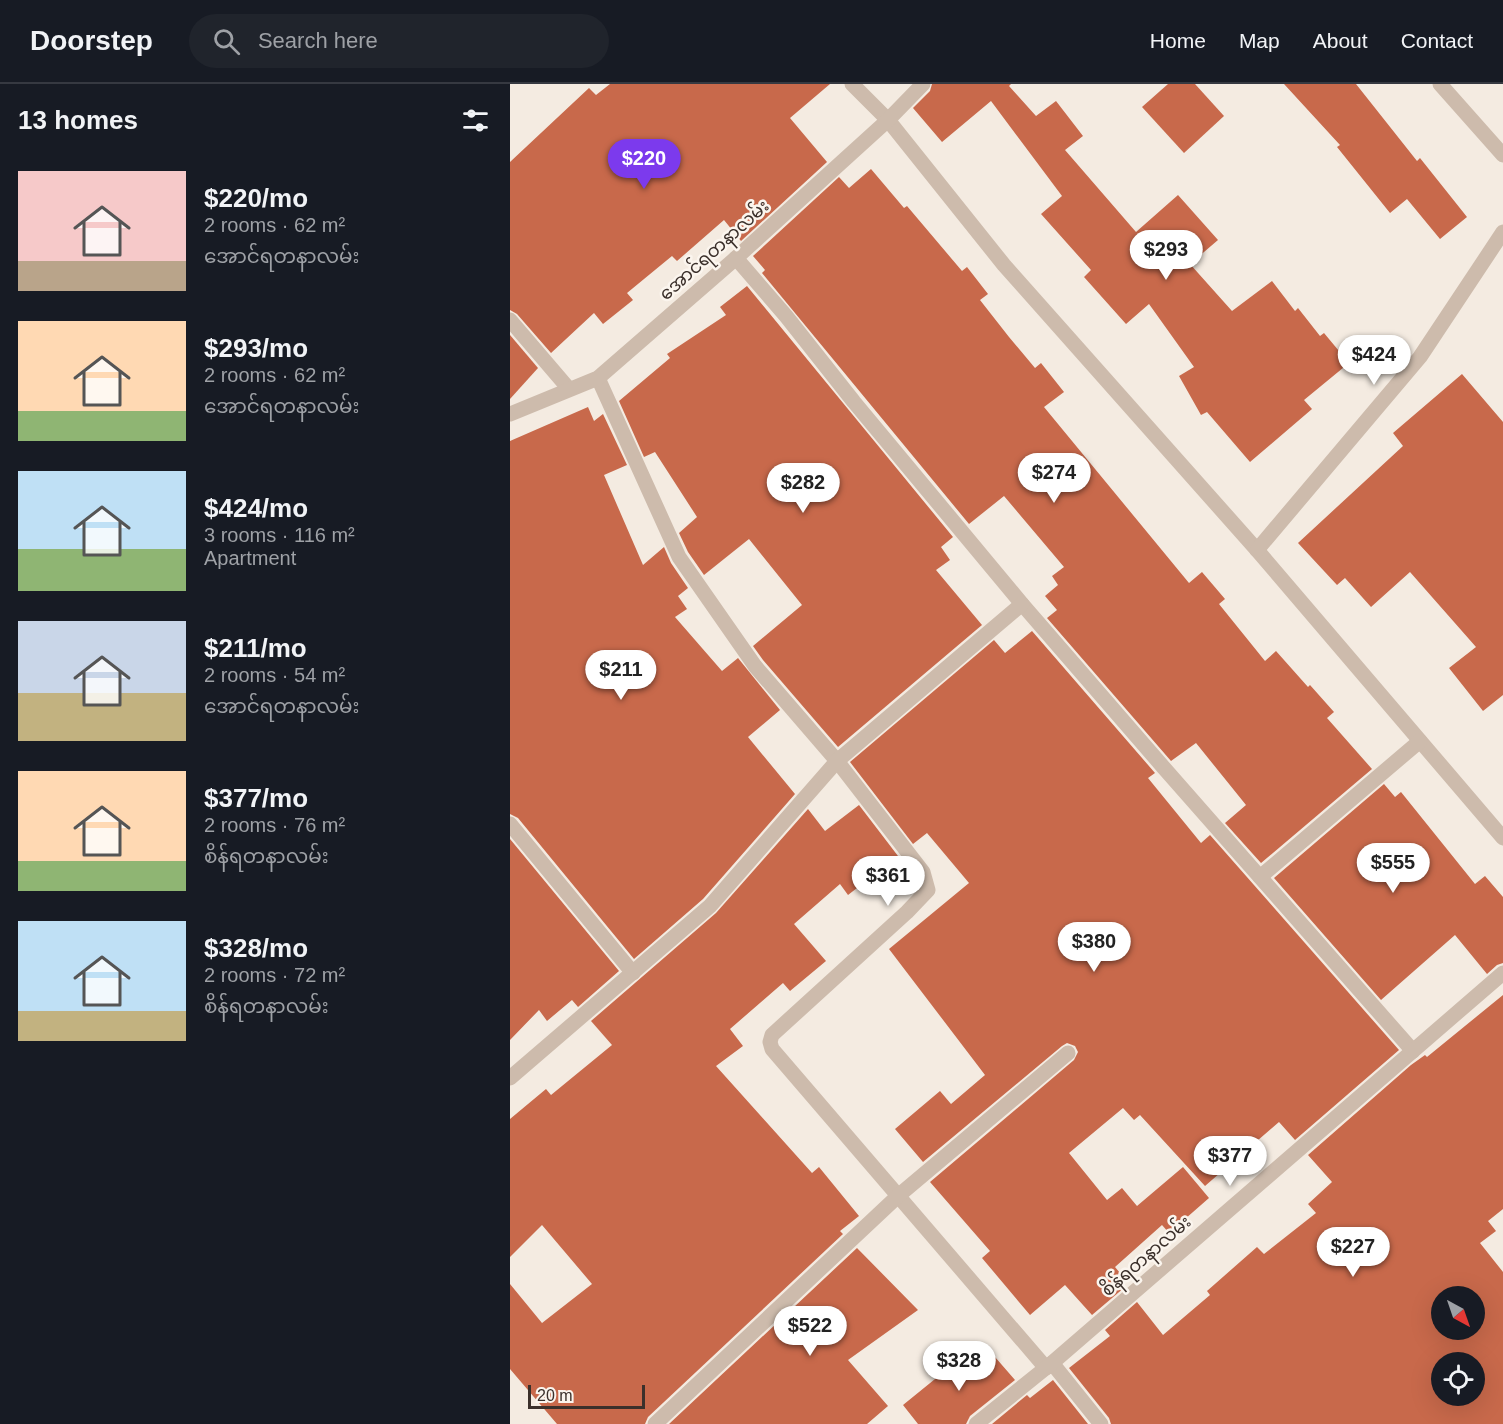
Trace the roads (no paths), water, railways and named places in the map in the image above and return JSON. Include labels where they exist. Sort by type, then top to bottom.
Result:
[{"type":"street","points":[[852,84],[888,120],[1004,266],[1257,550],[1503,838]]},
{"type":"street","name":"အောင်ရတနာလမ်း","points":[[510,414],[598,378],[736,258],[888,120],[923,84]]},
{"type":"street","points":[[1440,84],[1503,155]]},
{"type":"street","points":[[1257,550],[1420,357],[1503,231]]},
{"type":"street","points":[[736,258],[1022,604],[1413,1051]]},
{"type":"street","points":[[510,320],[570,389]]},
{"type":"street","points":[[598,378],[679,557],[755,666],[837,761],[923,872],[928,890],[907,912],[772,1035],[770,1042],[772,1049],[898,1196],[1101,1424]]},
{"type":"street","points":[[510,1078],[710,906],[837,761],[1022,604]]},
{"type":"street","points":[[1260,877],[1420,741]]},
{"type":"street","points":[[510,824],[633,973]]},
{"type":"street","name":"စိန်ရတနာလမ်း","points":[[976,1424],[1049,1366],[1503,973]]},
{"type":"street","points":[[655,1424],[898,1196],[1068,1053]]}]
